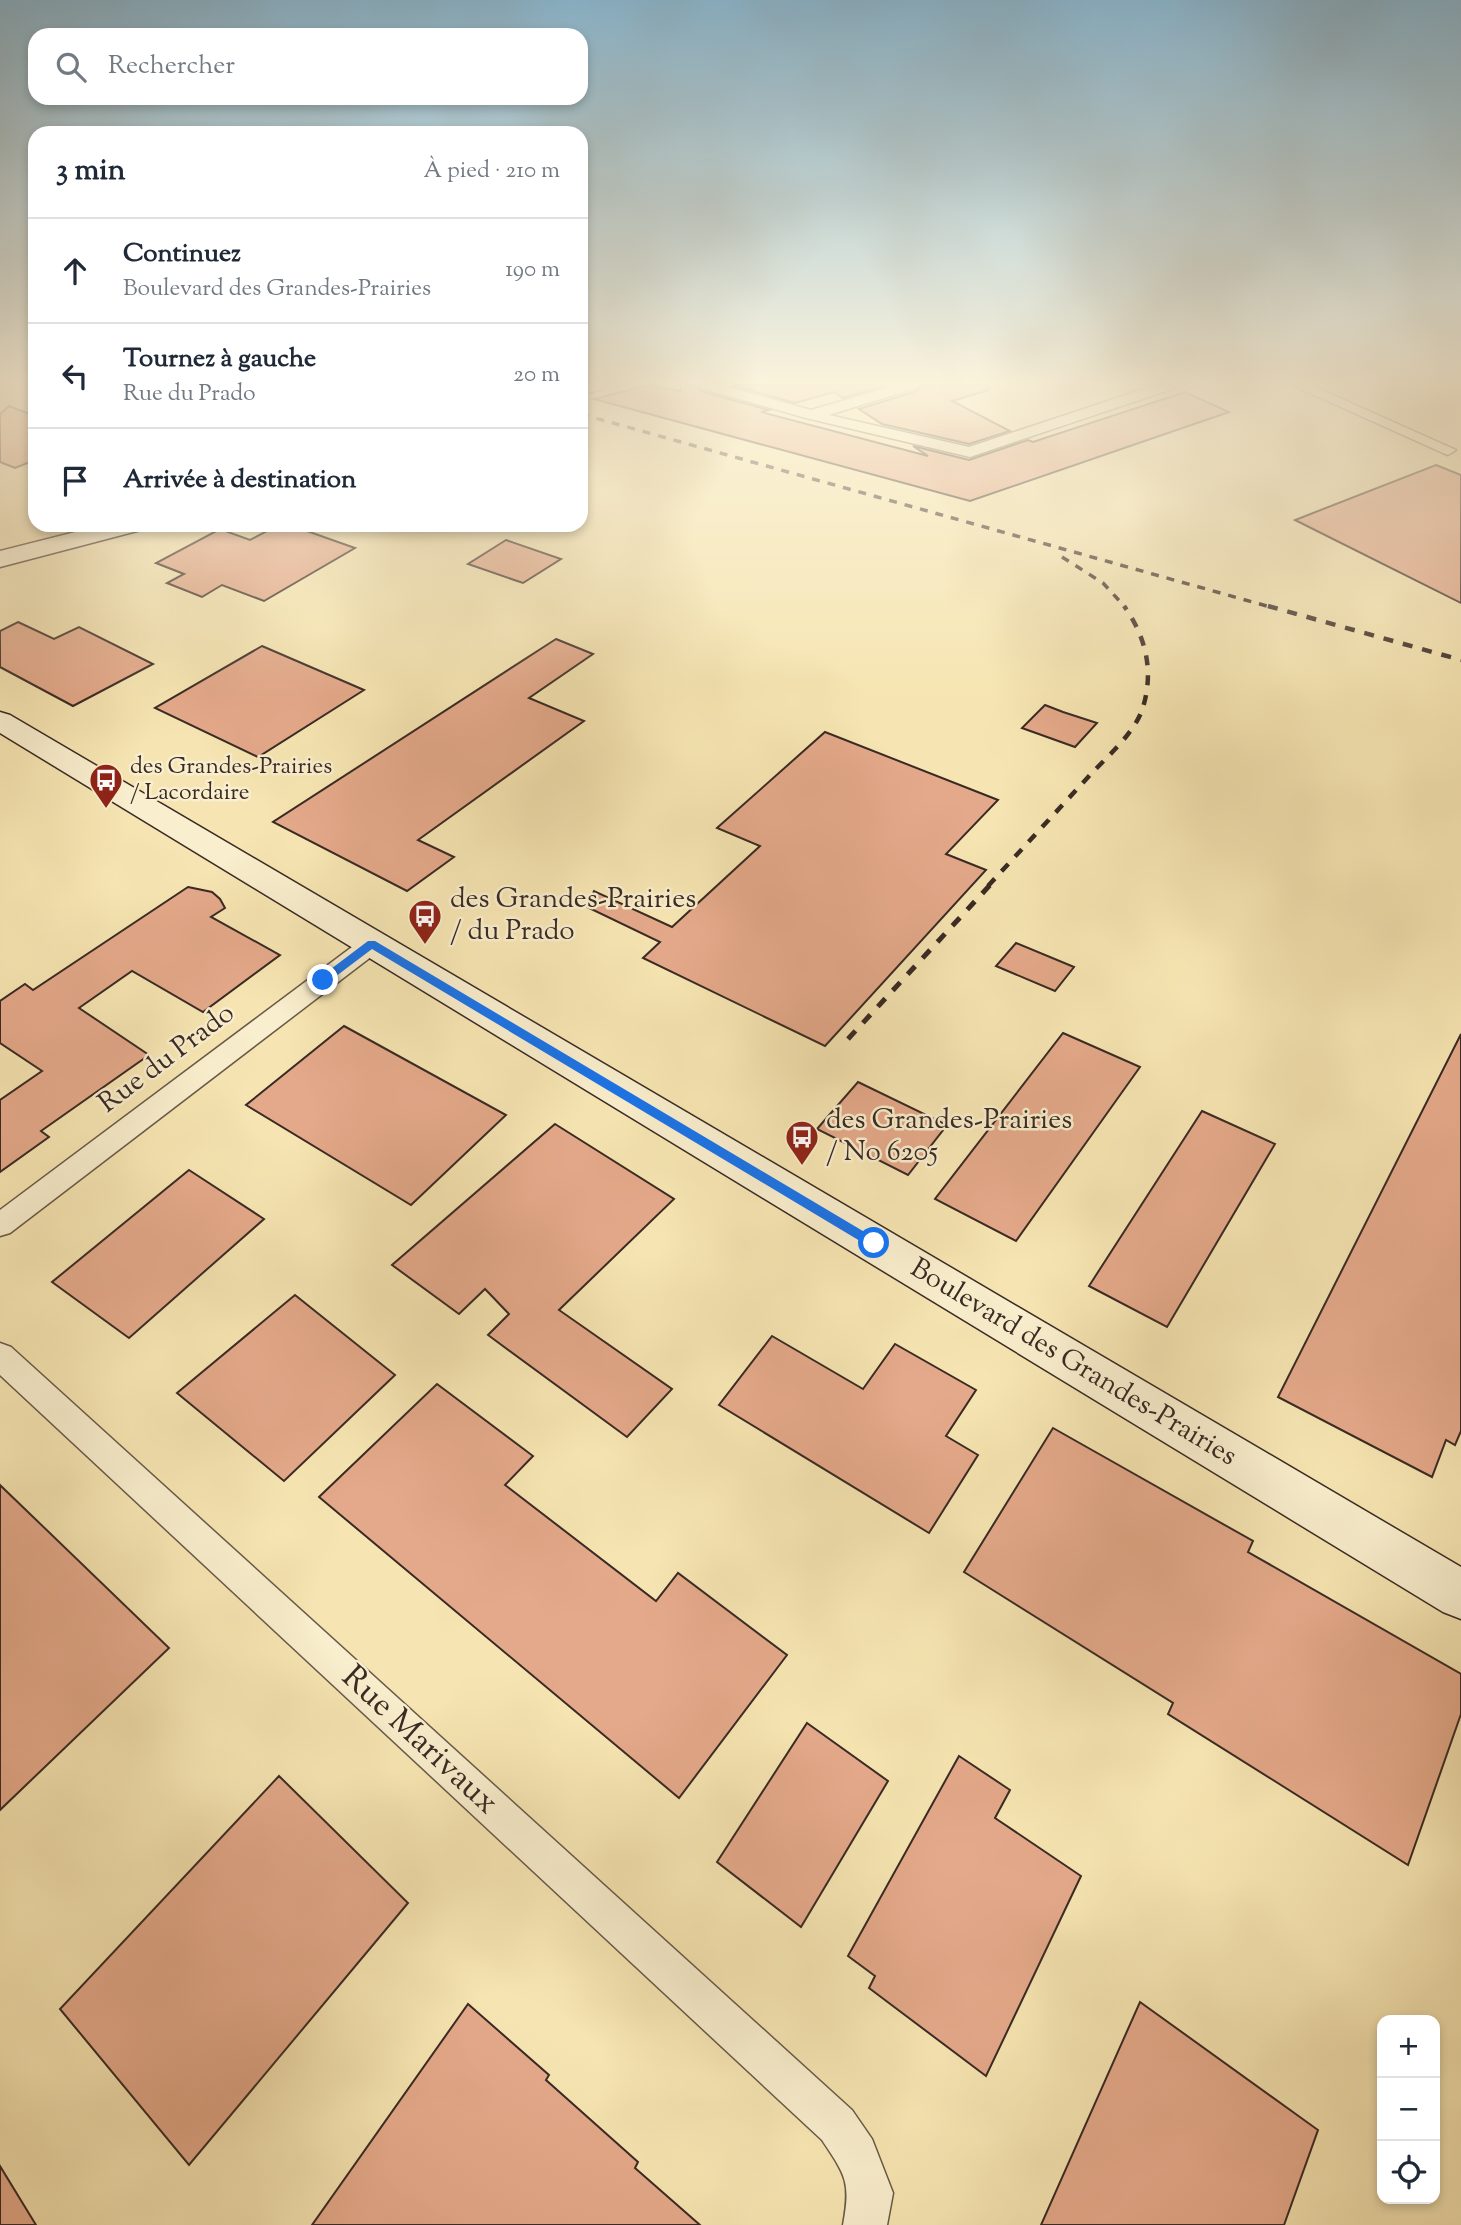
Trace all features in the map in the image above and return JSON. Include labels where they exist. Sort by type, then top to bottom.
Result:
[{"type":"main road","points":[[0,546],[52,532]]},
{"type":"main road","points":[[0,559],[105,532]]},
{"type":"main road","name":"Boulevard des Grandes-Prairies","points":[[0,721],[1461,1595]]},
{"type":"street","name":"Rue du Prado","points":[[0,1225],[372,944]]},
{"type":"street","name":"Rue Marivaux","points":[[0,1356],[837,2125],[857,2154],[871,2193],[865,2225]]},
{"type":"building","points":[[925,489],[1005,489],[970,501]]},
{"type":"building","points":[[1375,489],[1461,489],[1461,603],[1295,520]]},
{"type":"building","points":[[214,532],[228,532],[250,540],[265,532],[310,532],[355,548],[264,601],[222,585],[202,597],[167,583],[184,574],[156,563]]},
{"type":"building","points":[[506,540],[561,559],[523,583],[468,564]]},
{"type":"building","points":[[18,622],[54,639],[79,627],[153,664],[73,706],[0,667],[0,631]]},
{"type":"building","points":[[556,639],[593,654],[529,698],[584,721],[418,840],[454,857],[407,891],[273,822]]},
{"type":"building","points":[[262,646],[364,690],[258,757],[155,708]]},
{"type":"building","points":[[1045,705],[1097,723],[1075,747],[1022,728]]},
{"type":"building","points":[[825,732],[998,800],[946,854],[986,870],[825,1046],[643,958],[660,942],[587,907],[594,891],[672,927],[760,846],[717,828]]},
{"type":"building","points":[[188,887],[212,892],[220,899],[225,908],[211,917],[280,955],[203,1012],[132,971],[79,1008],[149,1055],[41,1131],[49,1137],[0,1172],[0,1100],[42,1071],[0,1043],[0,1001],[25,984],[33,990]]},
{"type":"building","points":[[1016,943],[1074,967],[1055,991],[996,966]]},
{"type":"building","points":[[344,1026],[506,1115],[411,1205],[246,1105]]},
{"type":"building","points":[[1063,1033],[1140,1067],[1016,1241],[935,1199]]},
{"type":"building","points":[[1461,1034],[1461,1431],[1455,1445],[1446,1440],[1432,1477],[1278,1397]]},
{"type":"building","points":[[858,1082],[947,1125],[908,1175],[817,1129]]},
{"type":"building","points":[[1202,1111],[1275,1144],[1167,1327],[1089,1286]]},
{"type":"building","points":[[555,1124],[674,1199],[559,1310],[672,1389],[627,1437],[488,1335],[509,1314],[485,1289],[459,1314],[392,1265]]},
{"type":"building","points":[[189,1170],[264,1219],[129,1338],[52,1282]]},
{"type":"building","points":[[295,1295],[395,1375],[284,1481],[177,1393]]},
{"type":"building","points":[[772,1336],[863,1389],[895,1344],[976,1390],[946,1436],[978,1455],[929,1533],[719,1405]]},
{"type":"building","points":[[437,1384],[533,1456],[505,1485],[656,1601],[678,1573],[787,1655],[679,1798],[319,1497]]},
{"type":"building","points":[[1053,1428],[1253,1541],[1248,1552],[1461,1674],[1461,1714],[1408,1865],[1168,1714],[1173,1703],[964,1572]]},
{"type":"building","points":[[0,1485],[169,1648],[0,1810]]},
{"type":"building","points":[[807,1723],[888,1781],[801,1927],[717,1862]]},
{"type":"building","points":[[959,1756],[1010,1790],[995,1818],[1081,1876],[986,2076],[869,1988],[875,1976],[848,1956]]},
{"type":"building","points":[[279,1776],[408,1903],[189,2165],[60,2009]]},
{"type":"building","points":[[1140,2002],[1318,2130],[1284,2225],[1041,2225]]},
{"type":"building","points":[[468,2004],[549,2075],[546,2080],[638,2162],[635,2168],[700,2225],[312,2225]]},
{"type":"building","points":[[0,2166],[36,2225],[0,2225]]},
{"type":"railway","points":[[848,489],[1274,608]]},
{"type":"railway","points":[[1062,557],[1103,583],[1126,608]]},
{"type":"railway","points":[[988,886],[1118,746],[1141,713],[1147,685],[1146,657],[1138,631],[1124,606]]},
{"type":"railway","points":[[1268,606],[1461,660]]},
{"type":"railway","points":[[848,1039],[990,885]]},
{"type":"place","name":"des Grandes-Prairies / Lacordaire","points":[[106,810]]},
{"type":"place","name":"des Grandes-Prairies / du Prado","points":[[425,946]]},
{"type":"place","name":"des Grandes-Prairies / No 6205","points":[[802,1167]]},
{"type":"route","points":[[323,980],[372,944],[874,1243]]}]
